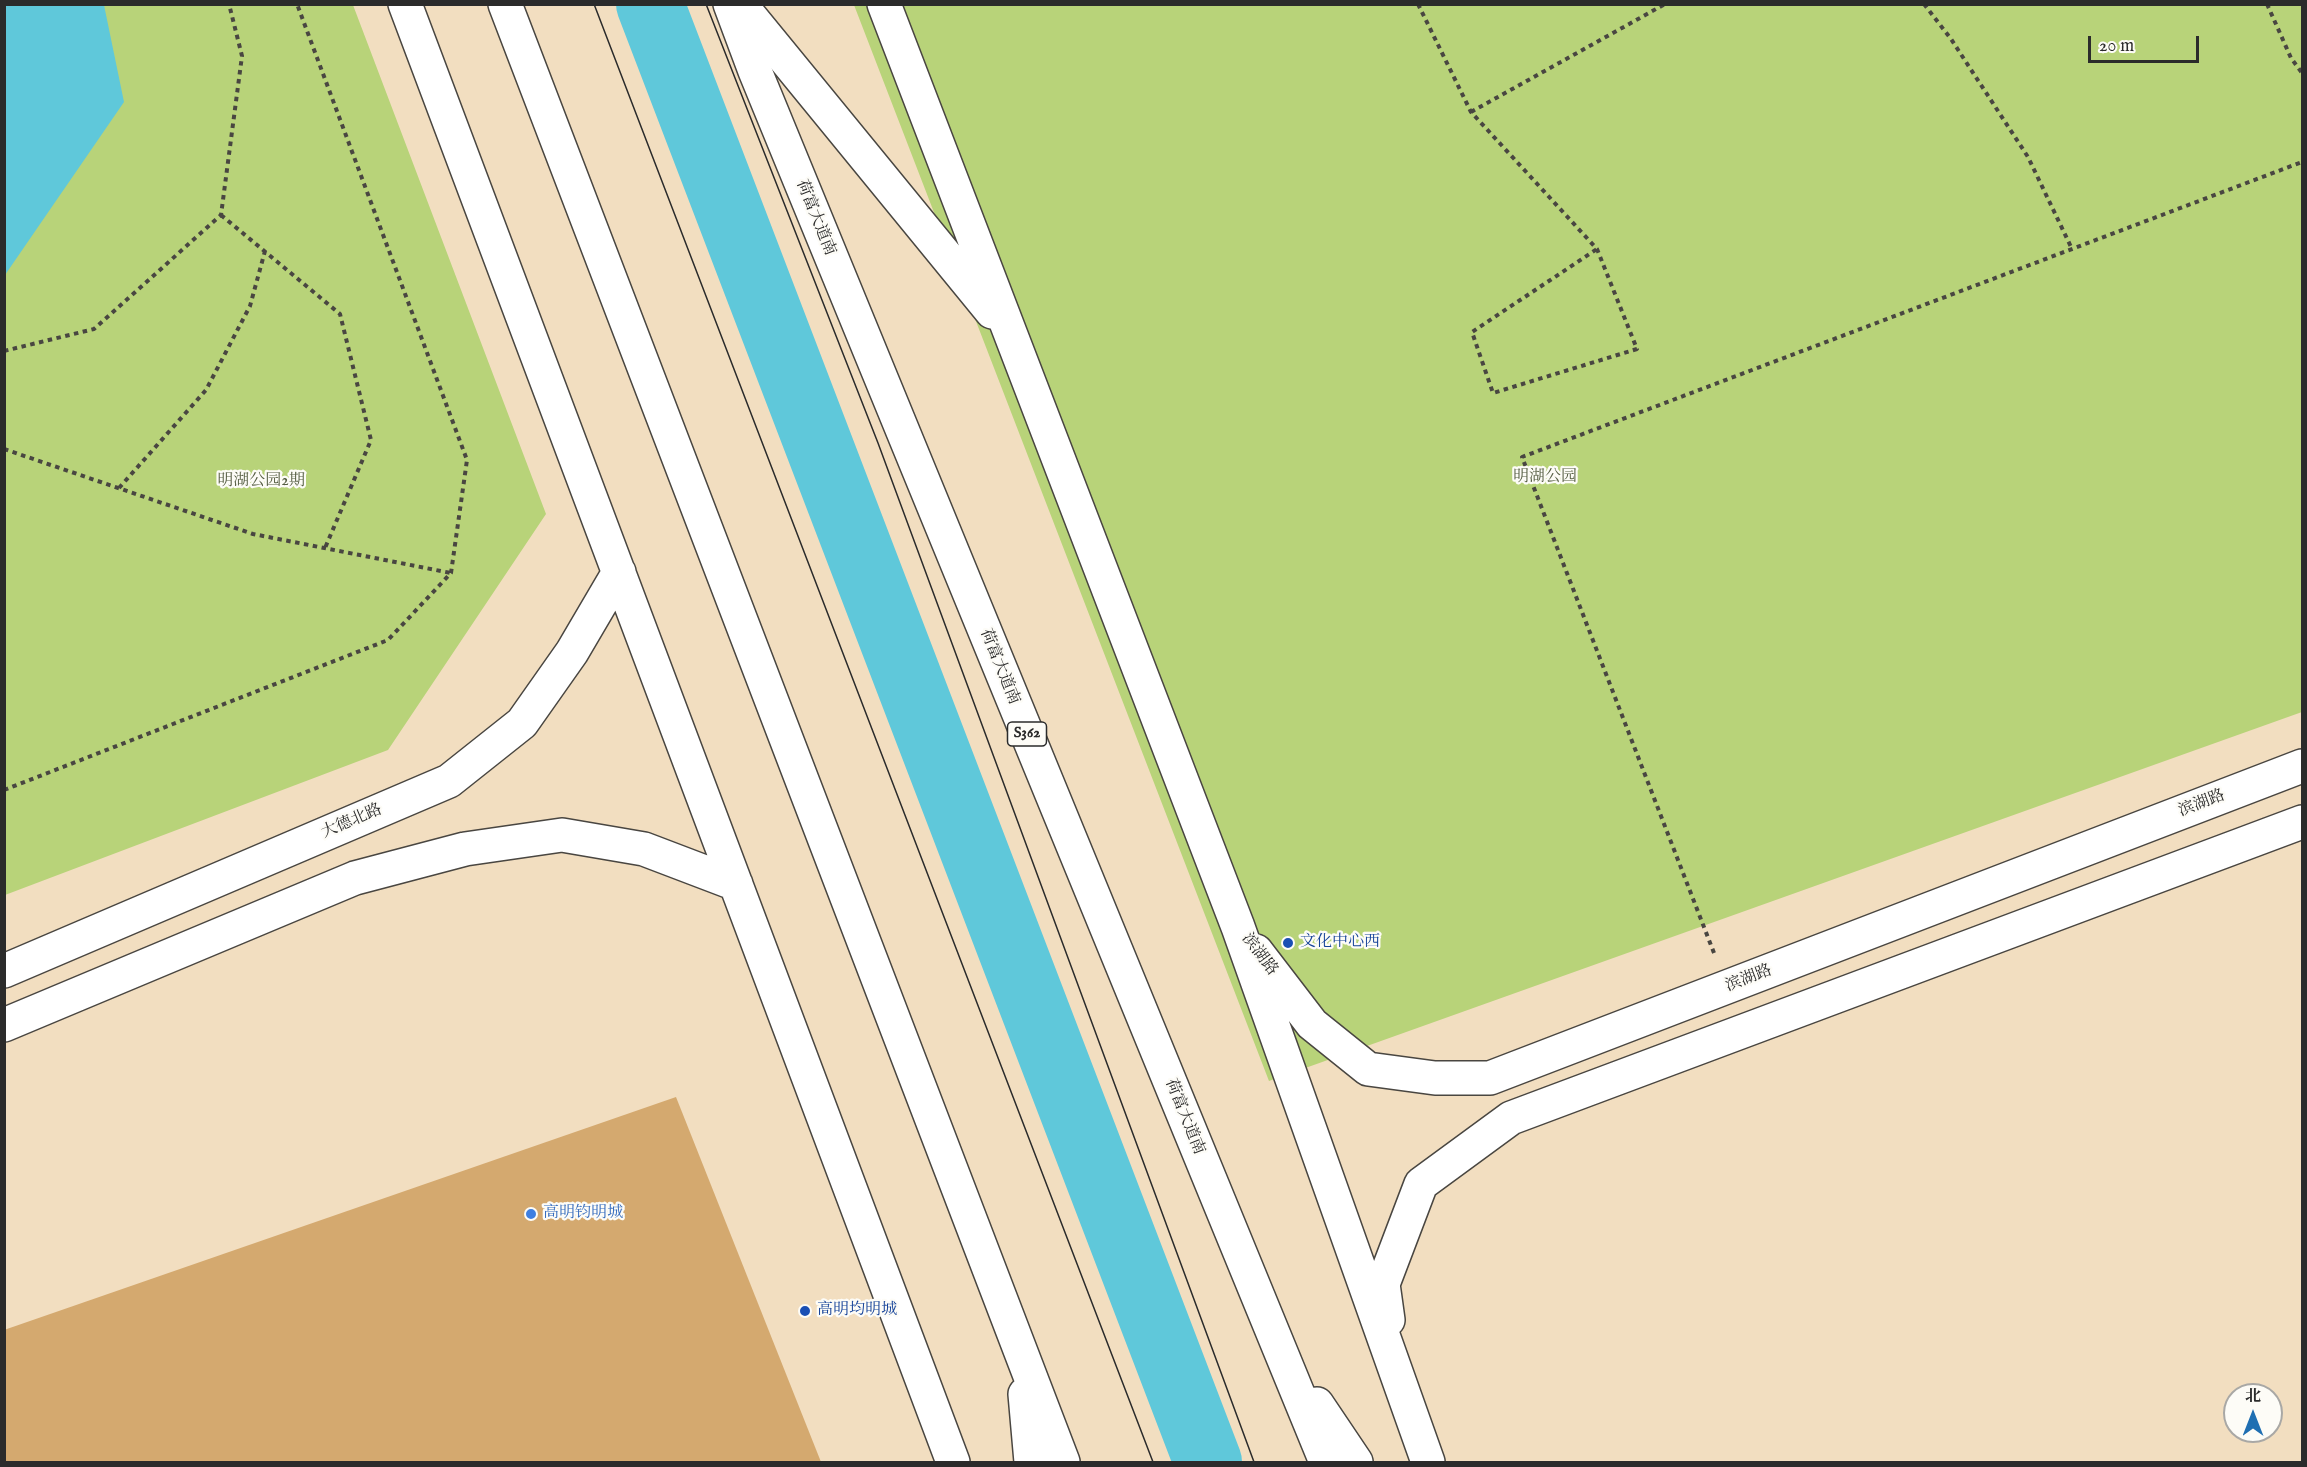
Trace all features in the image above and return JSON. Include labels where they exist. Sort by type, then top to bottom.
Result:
[{"type":"street","points":[[405,4],[953,1462]]},
{"type":"street","points":[[505,4],[1063,1462]]},
{"type":"street","name":"荷富大道南","points":[[730,4],[764,93],[1326,1462]]},
{"type":"street","points":[[740,4],[1010,334]]},
{"type":"street","points":[[884,4],[1238,927],[1428,1462]]},
{"type":"street","name":"大德北路","points":[[4,971],[449,781],[522,723],[572,652],[618,573]]},
{"type":"street","name":"滨湖路","points":[[1238,927],[1312,1024],[1368,1069],[1435,1078],[1490,1078],[2302,766]]},
{"type":"street","points":[[1397,1378],[1383,1284],[1421,1184],[1511,1118],[2302,822]]},
{"type":"street","points":[[4,1025],[355,878],[465,849],[562,835],[644,849],[736,884]]},
{"type":"street","points":[[1278,1346],[1356,1462]]},
{"type":"street","points":[[1022,1353],[1031,1462]]},
{"type":"path","points":[[4,351],[94,329],[221,215],[242,56],[229,4]]},
{"type":"path","points":[[4,790],[388,640],[451,573],[467,460],[297,4]]},
{"type":"path","points":[[1418,4],[1471,112],[1597,249],[1637,349],[1493,393],[1472,332],[1597,249]]},
{"type":"path","points":[[1471,112],[1665,4]]},
{"type":"path","points":[[1924,4],[1952,39],[2028,157],[2072,249]]},
{"type":"path","points":[[2267,4],[2291,58],[2302,73]]},
{"type":"path","points":[[1727,987],[1522,457],[2302,162]]},
{"type":"path","points":[[221,215],[340,314],[371,440],[326,548]]},
{"type":"path","points":[[119,488],[206,390],[250,306],[265,251]]},
{"type":"path","points":[[4,449],[253,534],[451,573]]},
{"type":"green space","name":"明湖公园2期","points":[[5,5],[353,5],[546,514],[388,750],[5,895]]},
{"type":"green space","name":"明湖公园","points":[[854,5],[2302,5],[2302,712],[1269,1081]]},
{"type":"water","points":[[5,4],[104,5],[124,102],[5,275]]},
{"type":"building","name":"高明钧明城","points":[[676,1097],[821,1462],[4,1462],[4,1330]]},
{"type":"waterway","points":[[650,4],[1208,1462]]},
{"type":"tram line","points":[[594,4],[1153,1462]]},
{"type":"tram line","points":[[706,4],[878,443],[1254,1462]]},
{"type":"place","name":"文化中心西","points":[[1288,943]]},
{"type":"place","name":"高明钧明城","points":[[531,1214]]},
{"type":"place","name":"高明均明城","points":[[805,1311]]}]
